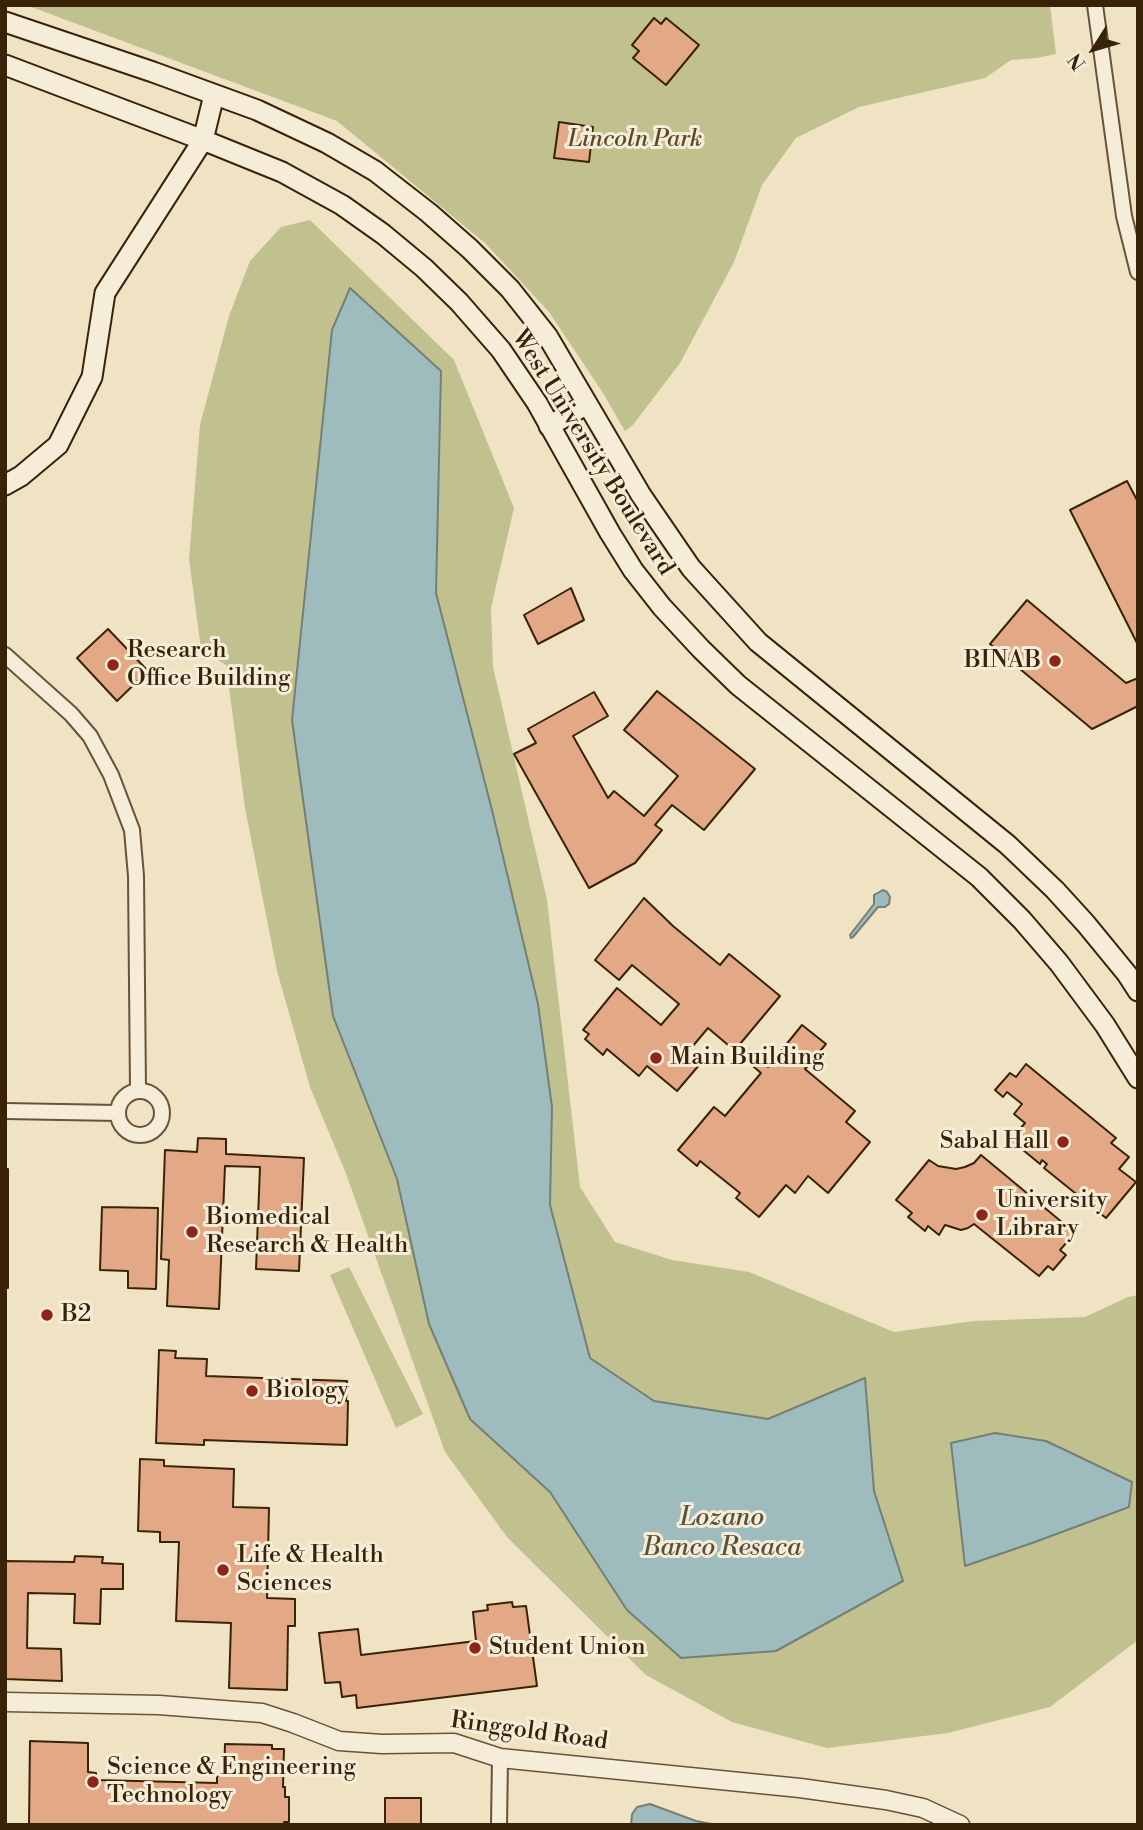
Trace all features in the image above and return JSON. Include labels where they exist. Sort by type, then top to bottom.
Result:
[{"type":"main road","name":"West University Boulevard","points":[[5,22],[257,110],[327,143],[375,171],[470,248],[510,289],[548,337],[640,495],[691,568],[758,642],[1008,845],[1086,924],[1138,991]]},
{"type":"main road","name":"West University Boulevard","points":[[5,65],[282,172],[342,205],[424,268],[459,302],[501,350],[537,404],[633,570],[662,607],[738,685],[979,877],[1022,920],[1067,973],[1105,1025],[1138,1079]]},
{"type":"main road","points":[[5,485],[21,476],[58,445],[92,377],[105,293],[203,140],[214,95]]},
{"type":"main road","points":[[549,426],[587,404]]},
{"type":"street","points":[[1096,5],[1124,216],[1138,272]]},
{"type":"street","points":[[5,655],[64,707],[90,736],[111,775],[132,830],[136,876],[138,1090]]},
{"type":"street","points":[[138,1090],[157,1098],[162,1111],[159,1125],[148,1133],[134,1134],[122,1126],[118,1113],[123,1098],[138,1090]]},
{"type":"street","points":[[5,1111],[118,1113]]},
{"type":"street","name":"Ringgold Road","points":[[5,1702],[159,1705],[262,1713],[339,1741],[382,1744],[454,1743],[500,1758],[800,1788],[923,1808],[960,1825]]},
{"type":"street","points":[[499,1825],[500,1758]]},
{"type":"green space","name":"Lincoln Park","points":[[26,5],[1050,5],[1056,54],[1011,60],[985,78],[859,107],[796,138],[762,185],[734,262],[680,363],[633,425],[625,431],[549,312],[485,243],[337,121]]},
{"type":"green space","points":[[310,220],[454,360],[514,508],[491,608],[493,667],[547,900],[580,1187],[615,1242],[672,1260],[749,1272],[894,1332],[974,1321],[1085,1317],[1138,1295],[1138,1640],[1050,1707],[948,1733],[827,1748],[732,1722],[646,1675],[507,1537],[445,1452],[345,1171],[310,1087],[277,971],[245,808],[226,665],[201,649],[189,559],[200,425],[229,316],[250,261],[281,227]],"holes":[[[441,371],[436,593],[538,1004],[552,1107],[550,1205],[590,1358],[654,1401],[768,1419],[865,1378],[874,1491],[903,1581],[627,1610],[550,1492],[470,1419],[429,1324],[397,1179],[333,1016]]]},
{"type":"green space","points":[[349,1267],[423,1414],[396,1428],[330,1275]]},
{"type":"water","name":"Lozano Banco Resaca","points":[[350,288],[441,371],[436,593],[538,1004],[552,1107],[550,1205],[590,1358],[654,1401],[768,1419],[865,1378],[874,1491],[903,1581],[776,1651],[681,1658],[627,1610],[550,1492],[470,1419],[429,1324],[397,1179],[333,1016],[292,720],[332,330]]},
{"type":"water","points":[[883,890],[890,897],[889,904],[878,907],[851,938],[850,935],[874,904],[874,895]]},
{"type":"water","points":[[995,1433],[1046,1441],[1132,1482],[1129,1507],[965,1566],[951,1443]]},
{"type":"water","points":[[650,1804],[696,1821],[717,1825],[631,1825],[632,1814],[637,1807]]},
{"type":"building","points":[[654,18],[661,24],[666,18],[699,45],[666,85],[633,58],[639,51],[632,45]]},
{"type":"building","points":[[559,122],[593,127],[589,162],[554,158]]},
{"type":"building","points":[[1127,481],[1138,502],[1138,645],[1070,510]]},
{"type":"building","points":[[571,588],[584,620],[538,644],[524,615]]},
{"type":"building","name":"BINAB","points":[[1027,600],[1126,683],[1138,678],[1138,706],[1092,729],[990,644]]},
{"type":"building","name":"Research Office Building","points":[[108,629],[148,671],[117,701],[77,658]]},
{"type":"building","points":[[657,691],[755,769],[704,830],[672,805],[655,825],[662,830],[635,863],[589,888],[514,754],[536,743],[528,729],[594,692],[608,716],[573,736],[608,798],[614,791],[644,816],[678,776],[624,730]]},
{"type":"building","name":"Main Building","points":[[644,898],[720,965],[729,954],[780,996],[740,1044],[768,1067],[802,1025],[826,1044],[805,1069],[855,1111],[846,1122],[870,1142],[828,1193],[808,1176],[795,1193],[786,1185],[759,1217],[736,1198],[740,1193],[700,1161],[697,1166],[678,1150],[714,1107],[725,1116],[761,1073],[708,1028],[687,1053],[700,1064],[677,1091],[647,1066],[639,1076],[607,1049],[603,1055],[585,1039],[589,1034],[583,1030],[617,988],[661,1025],[679,1004],[632,965],[619,980],[595,960]]},
{"type":"building","name":"Sabal Hall","points":[[1026,1064],[1116,1138],[1111,1143],[1129,1157],[1119,1169],[1136,1182],[1106,1218],[1044,1168],[1047,1164],[1042,1160],[1040,1164],[1011,1140],[1025,1123],[1014,1114],[1022,1104],[1007,1092],[1003,1097],[995,1090],[1010,1073],[1016,1077]]},
{"type":"building","name":"Biomedical Research & Health","points":[[198,1138],[226,1139],[226,1154],[304,1158],[299,1271],[256,1269],[260,1167],[225,1166],[219,1309],[167,1306],[169,1260],[161,1259],[165,1150],[197,1152]]},
{"type":"building","name":"University Library","points":[[981,1155],[1075,1233],[1060,1250],[1066,1255],[1053,1270],[1048,1266],[1039,1276],[974,1224],[961,1230],[945,1225],[939,1235],[928,1226],[925,1231],[908,1217],[912,1213],[896,1200],[929,1160],[938,1166],[956,1169],[974,1163]]},
{"type":"building","points":[[5,1169],[8,1169],[8,1288],[5,1288]]},
{"type":"building","points":[[102,1207],[158,1208],[156,1289],[128,1288],[128,1271],[100,1270]]},
{"type":"building","name":"Biology","points":[[159,1350],[176,1351],[175,1358],[207,1359],[206,1376],[347,1381],[347,1445],[204,1440],[204,1445],[156,1443]]},
{"type":"building","name":"Life & Health Sciences","points":[[140,1459],[164,1460],[164,1466],[234,1469],[233,1507],[269,1508],[267,1598],[295,1599],[295,1626],[288,1626],[287,1690],[229,1688],[231,1623],[176,1621],[179,1542],[160,1542],[160,1532],[138,1531]]},
{"type":"building","points":[[75,1556],[103,1557],[102,1563],[123,1564],[123,1589],[101,1589],[100,1624],[74,1623],[75,1594],[28,1593],[27,1648],[61,1649],[62,1681],[5,1679],[5,1561],[74,1562]]},
{"type":"building","name":"Student Union","points":[[512,1602],[513,1607],[526,1606],[537,1686],[357,1708],[356,1695],[342,1697],[340,1682],[325,1683],[319,1633],[358,1629],[361,1655],[476,1641],[473,1612],[488,1610],[487,1605]]},
{"type":"building","name":"Science & Engineering Technology","points":[[30,1741],[88,1743],[88,1772],[96,1773],[96,1780],[217,1783],[217,1776],[224,1776],[225,1744],[272,1745],[272,1749],[284,1749],[283,1787],[285,1797],[289,1797],[289,1822],[284,1822],[284,1825],[29,1825]]},
{"type":"building","points":[[385,1798],[421,1798],[421,1825],[385,1825]]},
{"type":"place","name":"BINAB","points":[[1055,661]]},
{"type":"place","name":"Research Office Building","points":[[113,665]]},
{"type":"place","name":"Main Building","points":[[656,1058]]},
{"type":"place","name":"Sabal Hall","points":[[1063,1142]]},
{"type":"place","name":"University Library","points":[[982,1215]]},
{"type":"place","name":"Biomedical Research & Health","points":[[192,1232]]},
{"type":"place","name":"B2","points":[[47,1315]]},
{"type":"place","name":"Biology","points":[[252,1391]]},
{"type":"place","name":"Life & Health Sciences","points":[[223,1570]]},
{"type":"place","name":"Student Union","points":[[475,1648]]},
{"type":"place","name":"Science & Engineering Technology","points":[[93,1782]]}]
